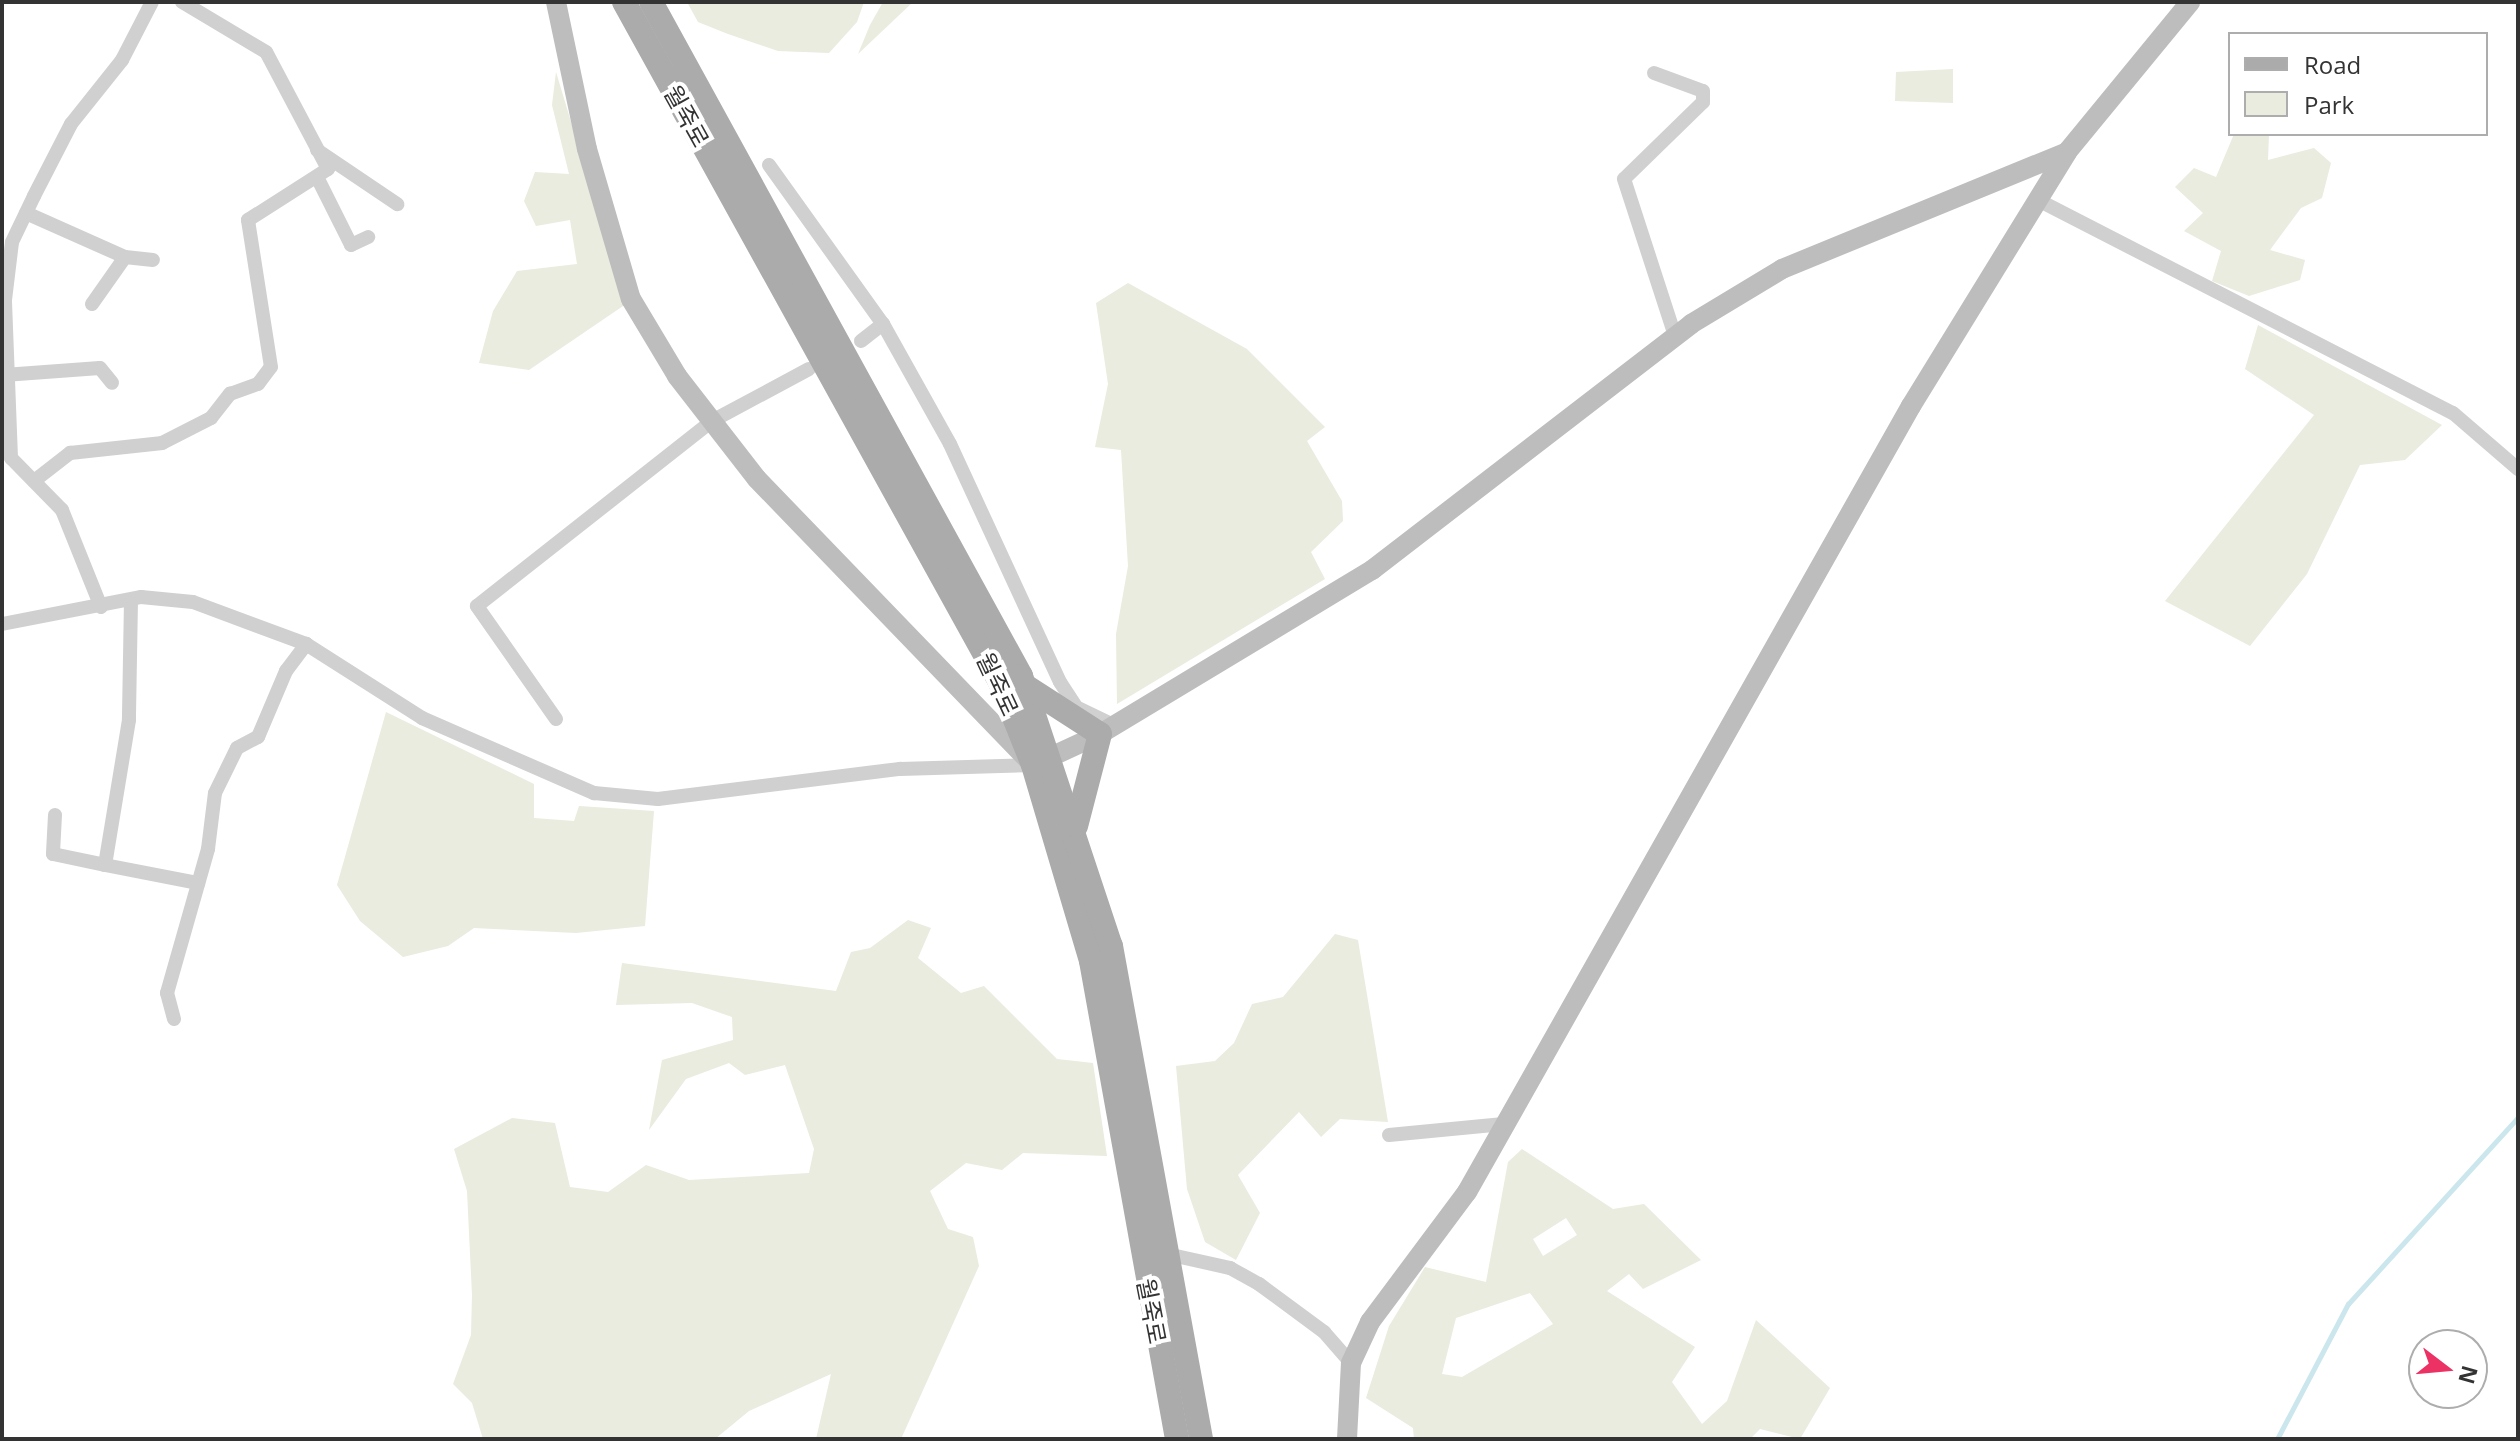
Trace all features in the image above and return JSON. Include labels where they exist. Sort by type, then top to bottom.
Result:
[{"type":"main road","name":"월죽로","points":[[624,2],[1000,682],[1076,826],[1111,946],[1201,1439]]},
{"type":"main road","name":"월죽로","points":[[651,2],[1024,685],[1091,961],[1177,1439]]},
{"type":"main road","points":[[1024,685],[1107,730],[1076,826]]},
{"type":"street","points":[[101,607],[62,510],[11,458],[4,375],[12,242],[71,124],[122,60],[152,2]]},
{"type":"street","points":[[34,481],[70,453],[162,443],[211,418],[230,394],[258,384],[271,367],[248,220],[328,169],[266,52],[182,2]]},
{"type":"street","points":[[556,2],[587,149],[631,299],[712,421],[757,479],[1042,761]]},
{"type":"street","points":[[1347,1439],[1351,1363],[1370,1322],[1447,1224],[1911,406],[2067,152],[2190,2]]},
{"type":"street","points":[[1654,73],[1703,91],[1703,102],[1624,179],[1675,336]]},
{"type":"street","points":[[316,150],[397,204]]},
{"type":"street","points":[[2,624],[131,600],[193,602],[306,644],[422,718],[594,793],[658,799],[900,769],[1042,761],[1107,730],[1372,570],[1675,336],[1782,269],[2067,152]]},
{"type":"street","points":[[769,165],[883,324],[950,444],[1060,682],[1076,707],[1107,730]]},
{"type":"street","points":[[317,177],[351,245],[368,237]]},
{"type":"street","points":[[2038,200],[2453,413],[2518,469]]},
{"type":"street","points":[[26,213],[125,257],[153,260]]},
{"type":"street","points":[[92,304],[125,257]]},
{"type":"street","points":[[861,341],[883,324]]},
{"type":"street","points":[[4,375],[100,368],[112,383]]},
{"type":"street","points":[[556,719],[477,606],[712,421],[809,369]]},
{"type":"street","points":[[105,865],[129,720],[131,600]]},
{"type":"street","points":[[174,1019],[167,993],[198,883],[215,793],[237,748],[258,737],[286,671],[306,644]]},
{"type":"street","points":[[55,815],[53,854],[198,883]]},
{"type":"street","points":[[1389,1135],[1503,1124]]},
{"type":"street","points":[[1167,1254],[1230,1268],[1259,1284],[1324,1332],[1351,1363]]},
{"type":"green space","points":[[687,2],[864,2],[857,22],[829,53],[778,51],[728,34],[698,22]]},
{"type":"green space","points":[[883,2],[913,2],[858,54],[870,25]]},
{"type":"green space","points":[[1953,69],[1953,103],[1895,101],[1896,72]]},
{"type":"green space","points":[[556,72],[626,304],[529,370],[479,363],[493,311],[517,271],[577,264],[570,220],[536,226],[524,201],[535,172],[569,174],[552,105]]},
{"type":"green space","points":[[2233,136],[2269,136],[2268,160],[2314,148],[2331,163],[2322,198],[2301,208],[2270,250],[2305,260],[2300,280],[2249,296],[2212,281],[2221,251],[2184,231],[2203,213],[2175,187],[2194,168],[2216,177]]},
{"type":"green space","points":[[1128,283],[1247,349],[1325,427],[1307,441],[1342,501],[1343,521],[1311,552],[1325,579],[1117,704],[1116,634],[1128,566],[1121,450],[1095,447],[1108,384],[1096,303]]},
{"type":"green space","points":[[2258,325],[2442,425],[2405,460],[2360,465],[2307,574],[2250,646],[2165,601],[2314,415],[2245,369]]},
{"type":"green space","points":[[386,712],[534,784],[534,818],[574,821],[579,806],[654,811],[645,926],[576,933],[474,928],[448,946],[403,957],[360,921],[337,885]]},
{"type":"green space","points":[[908,920],[931,928],[918,958],[961,993],[984,986],[1057,1059],[1093,1063],[1107,1156],[1023,1153],[1002,1170],[966,1163],[930,1191],[948,1229],[973,1237],[979,1266],[901,1439],[816,1439],[831,1374],[749,1411],[715,1439],[483,1439],[472,1403],[453,1384],[471,1335],[472,1295],[467,1191],[454,1149],[512,1118],[555,1123],[570,1187],[608,1192],[646,1165],[689,1180],[809,1173],[814,1149],[785,1065],[745,1075],[729,1063],[686,1079],[649,1130],[662,1060],[733,1040],[732,1017],[692,1003],[616,1005],[622,963],[836,991],[851,952],[870,948]]},
{"type":"green space","points":[[1335,934],[1358,940],[1388,1122],[1340,1119],[1321,1137],[1299,1112],[1238,1175],[1260,1213],[1236,1260],[1205,1242],[1187,1189],[1176,1066],[1215,1061],[1234,1043],[1252,1004],[1283,997]]},
{"type":"green space","points":[[1522,1149],[1613,1209],[1644,1204],[1701,1260],[1643,1289],[1629,1274],[1607,1291],[1695,1347],[1672,1382],[1702,1424],[1727,1401],[1756,1320],[1830,1388],[1800,1439],[1760,1429],[1750,1439],[1414,1439],[1413,1428],[1366,1398],[1389,1326],[1425,1267],[1486,1282],[1508,1162]],"holes":[[[1566,1218],[1577,1235],[1543,1256],[1533,1239]],[[1530,1293],[1553,1324],[1462,1377],[1442,1374],[1456,1318]]]},
{"type":"waterway","points":[[2277,1439],[2348,1304],[2518,1117]]}]
